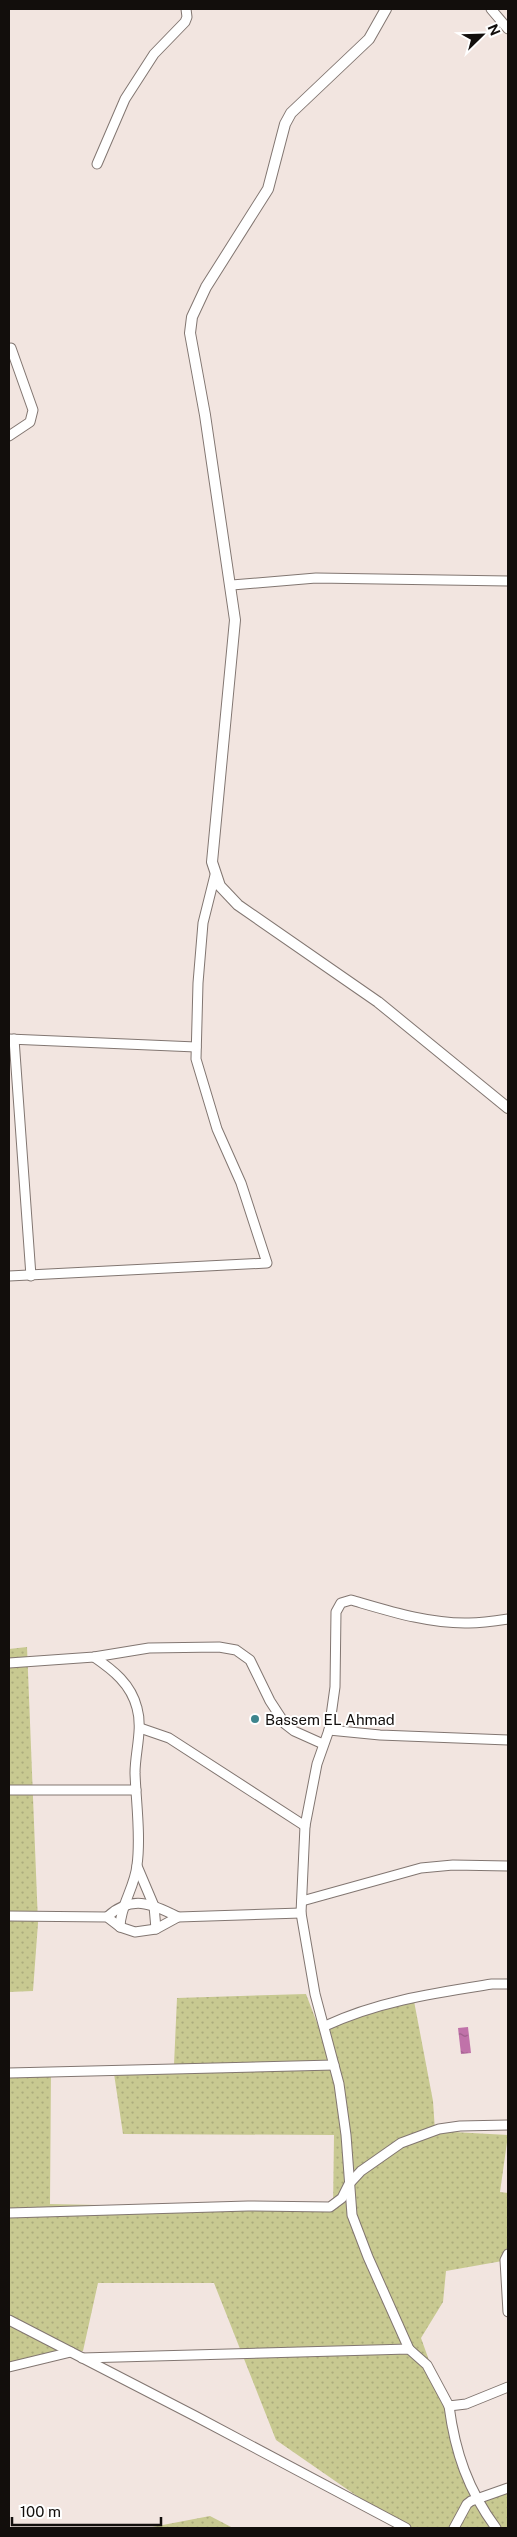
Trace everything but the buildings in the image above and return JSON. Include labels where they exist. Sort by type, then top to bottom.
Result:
[{"type":"street","points":[[97,164],[125,99],[154,54],[185,22],[187,17],[186,9]]},
{"type":"street","points":[[386,9],[368,39],[291,113],[285,124],[268,189],[206,287],[192,317],[190,333],[232,585],[235,620],[212,862],[215,875],[225,893],[238,905],[378,1002],[508,1108]]},
{"type":"street","points":[[491,9],[508,29]]},
{"type":"street","points":[[9,436],[30,422],[33,410],[11,348]]},
{"type":"street","points":[[232,585],[282,579],[316,578],[508,581]]},
{"type":"street","points":[[9,1276],[266,1263],[246,1199],[208,1103],[200,1076],[196,1048],[198,983],[203,924],[215,875]]},
{"type":"street","points":[[31,1276],[11,1039],[196,1048]]},
{"type":"street","points":[[496,2528],[475,2498],[454,2444],[449,2406],[427,2365],[409,2349],[352,2214],[346,2135],[334,2065],[315,1994],[301,1913],[306,1826],[323,1744],[329,1730],[334,1687],[338,1607],[341,1603],[351,1600],[413,1617],[441,1621],[468,1623],[508,1619]]},
{"type":"street","points":[[9,1663],[94,1657],[149,1648],[219,1646],[236,1650],[250,1660],[270,1702],[285,1724],[294,1731],[323,1744]]},
{"type":"street","points":[[94,1657],[121,1678],[137,1708],[140,1728],[136,1790],[138,1866],[122,1911],[120,1928]]},
{"type":"street","points":[[140,1728],[168,1738],[306,1826]]},
{"type":"street","points":[[329,1730],[380,1735],[508,1740]]},
{"type":"street","points":[[9,1790],[136,1790]]},
{"type":"street","points":[[302,1901],[421,1868],[453,1865],[508,1866]]},
{"type":"street","points":[[138,1866],[154,1906],[156,1929]]},
{"type":"street","points":[[9,1916],[107,1917],[126,1903],[154,1906],[178,1917],[301,1913]]},
{"type":"street","points":[[107,1917],[120,1928],[135,1932],[156,1929],[178,1917]]},
{"type":"street","points":[[325,2026],[347,2015],[393,2001],[492,1984],[508,1984]]},
{"type":"street","points":[[9,2073],[334,2065]]},
{"type":"street","points":[[9,2213],[248,2206],[330,2207],[342,2198],[349,2184],[361,2171],[383,2155],[419,2136],[439,2129],[460,2126],[508,2125]]},
{"type":"street","points":[[508,2254],[506,2260],[508,2312]]},
{"type":"street","points":[[9,2320],[406,2528]]},
{"type":"street","points":[[82,2358],[409,2349]]},
{"type":"street","points":[[9,2367],[71,2352]]},
{"type":"street","points":[[449,2406],[466,2404],[508,2387]]},
{"type":"street","points":[[454,2528],[467,2504],[475,2498],[508,2488]]},
{"type":"green space","points":[[27,1647],[38,1923],[33,1991],[9,1992],[9,1649]]},
{"type":"green space","points":[[306,1994],[319,2028],[414,2001],[433,2101],[435,2131],[508,2135],[500,2192],[508,2193],[508,2260],[446,2271],[443,2302],[421,2338],[479,2500],[508,2493],[508,2528],[403,2528],[276,2440],[214,2283],[98,2283],[83,2351],[9,2364],[9,2071],[51,2069],[50,2204],[333,2210],[334,2135],[123,2134],[113,2067],[174,2065],[177,1998]]},
{"type":"green space","points":[[210,2516],[233,2528],[147,2528]]},
{"type":"water","points":[[468,2027],[471,2053],[461,2054],[458,2028]]},
{"type":"place","name":"Bassem EL Ahmad","points":[[255,1719]]}]
